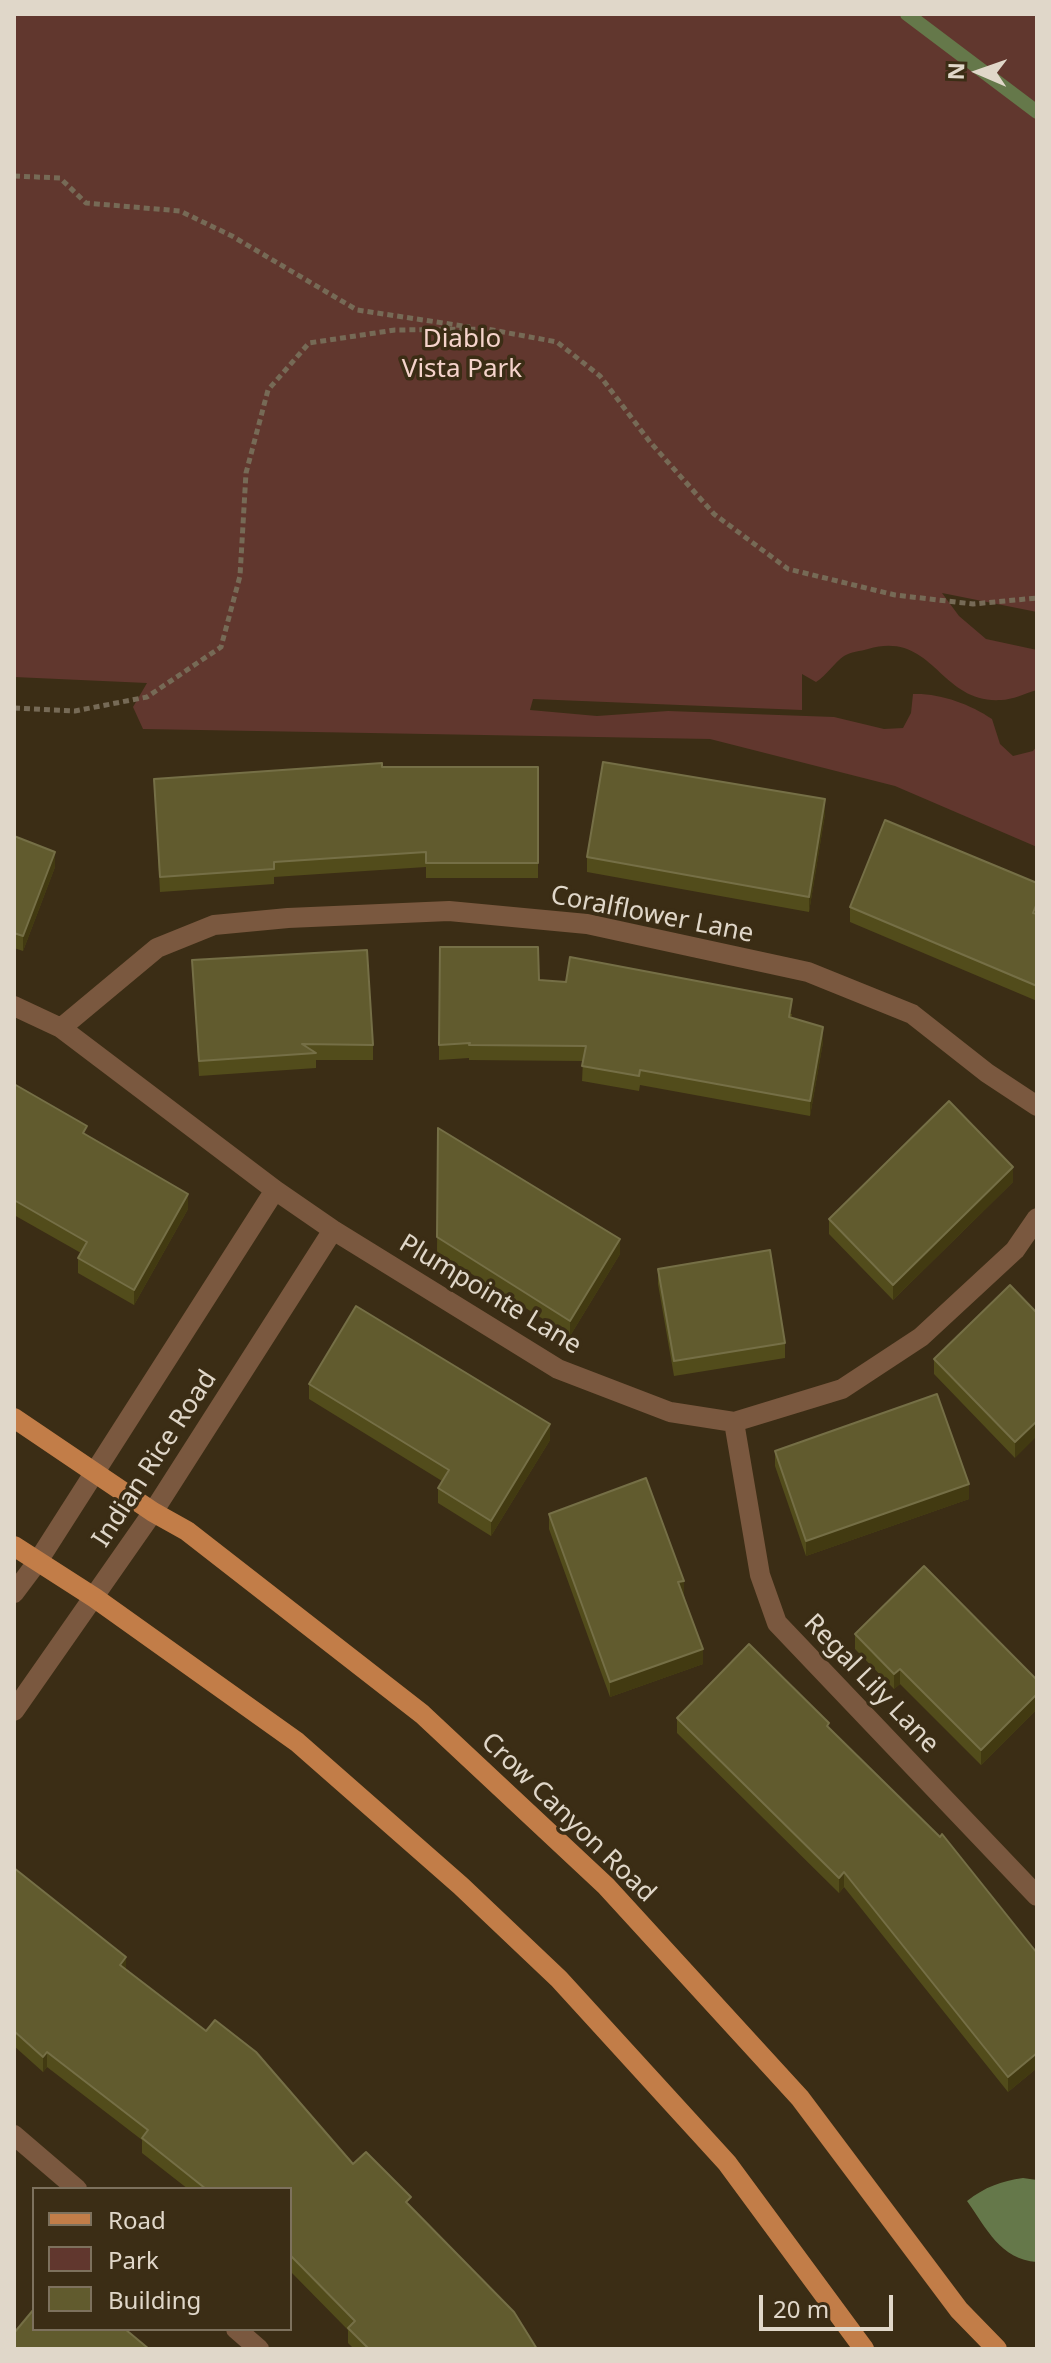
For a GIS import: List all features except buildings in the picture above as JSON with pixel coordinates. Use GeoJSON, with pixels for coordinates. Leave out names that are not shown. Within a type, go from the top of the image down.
{"type":"FeatureCollection","features":[{"type":"Feature","properties":{"kind":"main road","name":"Crow Canyon Road"},"geometry":{"type":"LineString","coordinates":[[14,1418],[153,1512],[187,1531],[422,1714],[606,1886],[800,2098],[959,2310],[997,2349]]}},
{"type":"Feature","properties":{"kind":"main road"},"geometry":{"type":"LineString","coordinates":[[14,1546],[95,1598],[297,1742],[461,1886],[559,1979],[727,2163],[864,2349]]}},
{"type":"Feature","properties":{"kind":"street","name":"Coralflower Lane"},"geometry":{"type":"LineString","coordinates":[[61,1028],[157,948],[214,925],[288,918],[449,911],[587,924],[808,972],[912,1014],[987,1073],[1037,1106]]}},
{"type":"Feature","properties":{"kind":"street","name":"Plumpointe Lane"},"geometry":{"type":"LineString","coordinates":[[14,1006],[61,1028],[275,1190],[333,1230],[558,1369],[670,1412],[734,1422],[842,1389],[921,1337],[1015,1250],[1037,1218]]}},
{"type":"Feature","properties":{"kind":"street","name":"Indian Rice Road"},"geometry":{"type":"LineString","coordinates":[[14,1593],[38,1561],[275,1190]]}},
{"type":"Feature","properties":{"kind":"street","name":"Indian Rice Road"},"geometry":{"type":"LineString","coordinates":[[14,1711],[153,1512],[333,1230]]}},
{"type":"Feature","properties":{"kind":"street","name":"Regal Lily Lane"},"geometry":{"type":"LineString","coordinates":[[734,1422],[760,1575],[777,1623],[1037,1896]]}},
{"type":"Feature","properties":{"kind":"street"},"geometry":{"type":"LineString","coordinates":[[14,2135],[75,2187]]}},
{"type":"Feature","properties":{"kind":"street"},"geometry":{"type":"LineString","coordinates":[[238,2331],[259,2349]]}},
{"type":"Feature","properties":{"kind":"path"},"geometry":{"type":"LineString","coordinates":[[14,176],[60,178],[86,203],[180,211],[232,236],[357,310],[557,342],[600,376],[650,442],[714,514],[788,569],[895,595],[973,604],[1037,598]]}},
{"type":"Feature","properties":{"kind":"path"},"geometry":{"type":"LineString","coordinates":[[14,708],[75,711],[147,697],[221,647],[240,576],[246,473],[268,390],[309,343],[395,330],[487,329]]}},
{"type":"Feature","properties":{"kind":"green space","name":"Diablo Vista Park"},"geometry":{"type":"Polygon","coordinates":[[[14,14],[1037,14],[1037,612],[942,593],[959,616],[986,639],[1037,650],[1037,690],[1005,700],[980,698],[963,691],[923,658],[890,646],[846,655],[816,682],[802,674],[802,710],[533,699],[530,710],[597,716],[668,711],[834,717],[884,729],[903,728],[911,713],[913,694],[944,698],[964,704],[992,719],[1000,744],[1013,756],[1033,751],[1037,746],[1037,847],[895,786],[710,739],[143,729],[133,707],[147,683],[14,677],[14,14]]]}},
{"type":"Feature","properties":{"kind":"shaded area"},"geometry":{"type":"Polygon","coordinates":[[[1023,2178],[1037,2180],[1037,2262],[1024,2260],[1004,2249],[967,2201],[994,2185],[1023,2178]]]}},
{"type":"Feature","properties":{"kind":"waterway"},"geometry":{"type":"LineString","coordinates":[[907,14],[1037,112]]}}]}
